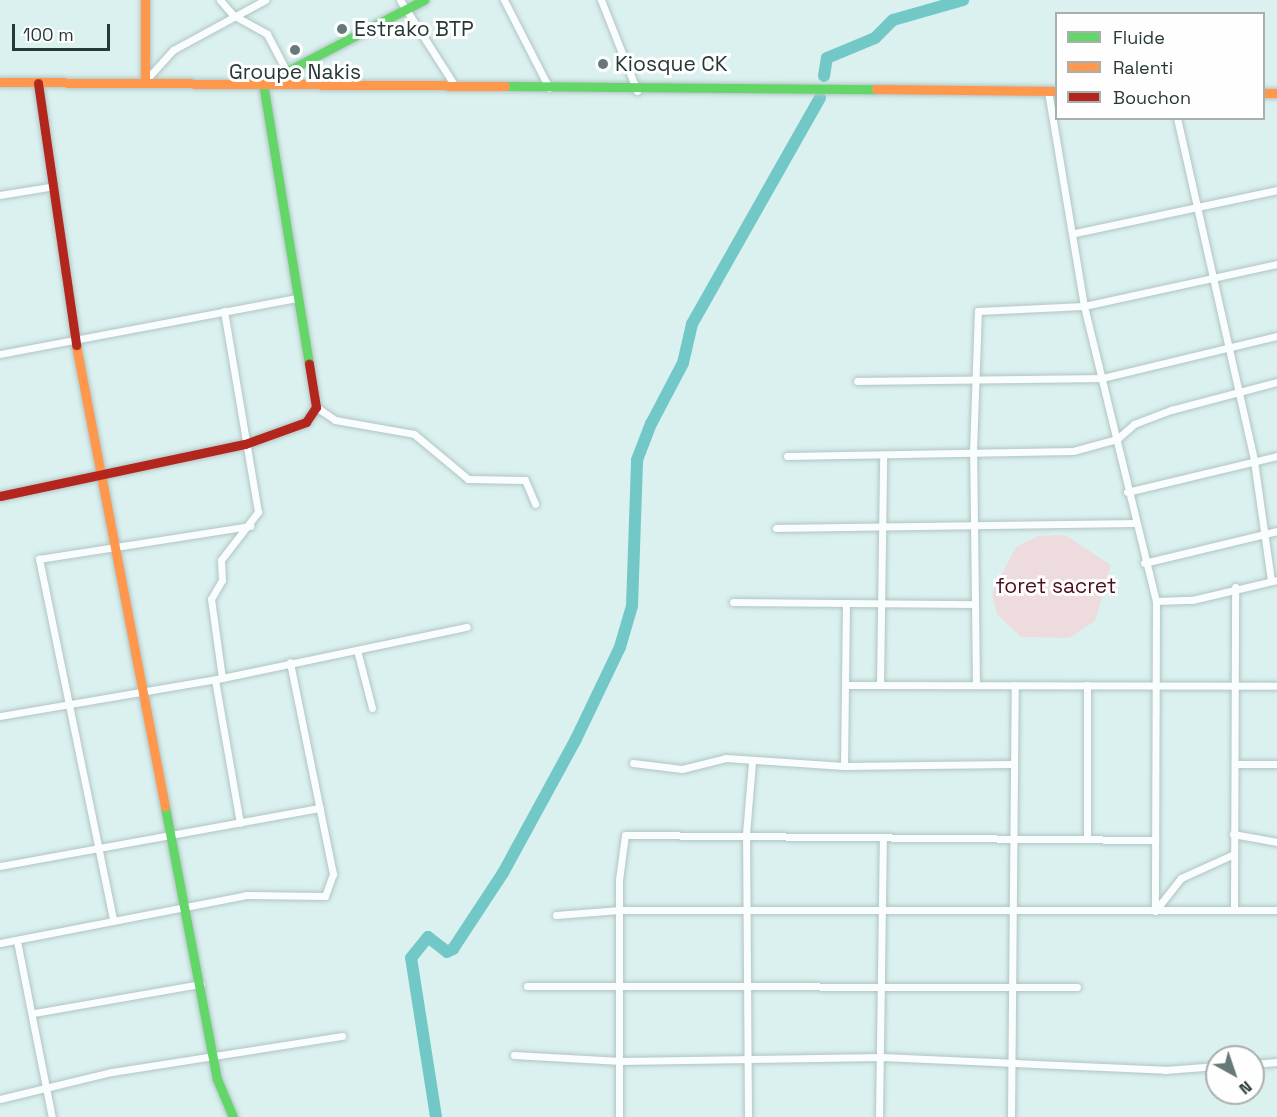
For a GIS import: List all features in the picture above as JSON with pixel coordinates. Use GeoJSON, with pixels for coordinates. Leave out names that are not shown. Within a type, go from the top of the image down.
{"type":"FeatureCollection","features":[{"type":"Feature","properties":{"kind":"street"},"geometry":{"type":"LineString","coordinates":[[145,0],[145,81]]}},
{"type":"Feature","properties":{"kind":"street"},"geometry":{"type":"LineString","coordinates":[[220,0],[233,15],[267,34],[286,70]]}},
{"type":"Feature","properties":{"kind":"street"},"geometry":{"type":"LineString","coordinates":[[145,81],[173,50],[233,15],[265,0]]}},
{"type":"Feature","properties":{"kind":"street"},"geometry":{"type":"LineString","coordinates":[[263,84],[403,4],[424,0]]}},
{"type":"Feature","properties":{"kind":"street"},"geometry":{"type":"LineString","coordinates":[[504,0],[549,87]]}},
{"type":"Feature","properties":{"kind":"street"},"geometry":{"type":"LineString","coordinates":[[601,0],[637,91]]}},
{"type":"Feature","properties":{"kind":"street"},"geometry":{"type":"LineString","coordinates":[[403,4],[455,86]]}},
{"type":"Feature","properties":{"kind":"street"},"geometry":{"type":"LineString","coordinates":[[0,82],[145,81],[549,87],[637,91],[1052,91],[1055,109]]}},
{"type":"Feature","properties":{"kind":"street"},"geometry":{"type":"LineString","coordinates":[[38,83],[49,187],[75,338],[145,691],[213,1057],[232,1117]]}},
{"type":"Feature","properties":{"kind":"street"},"geometry":{"type":"LineString","coordinates":[[263,84],[296,298],[316,407],[334,420],[414,434],[468,479],[525,480],[535,504]]}},
{"type":"Feature","properties":{"kind":"street"},"geometry":{"type":"LineString","coordinates":[[1057,120],[1075,232],[1084,306],[1117,440],[1133,523],[1156,601],[1158,686],[1155,911]]}},
{"type":"Feature","properties":{"kind":"street"},"geometry":{"type":"LineString","coordinates":[[1156,601],[1192,600],[1235,587],[1274,580],[1262,535],[1254,461],[1225,349],[1198,207],[1177,120]]}},
{"type":"Feature","properties":{"kind":"street"},"geometry":{"type":"LineString","coordinates":[[0,195],[49,187]]}},
{"type":"Feature","properties":{"kind":"street"},"geometry":{"type":"LineString","coordinates":[[1075,232],[1277,190]]}},
{"type":"Feature","properties":{"kind":"street"},"geometry":{"type":"LineString","coordinates":[[976,685],[973,604],[973,452],[978,379],[978,311],[1084,306],[1277,264]]}},
{"type":"Feature","properties":{"kind":"street"},"geometry":{"type":"LineString","coordinates":[[0,354],[296,298]]}},
{"type":"Feature","properties":{"kind":"street"},"geometry":{"type":"LineString","coordinates":[[224,311],[258,512],[250,526],[221,560],[222,580],[211,599],[218,679],[240,823]]}},
{"type":"Feature","properties":{"kind":"street"},"geometry":{"type":"LineString","coordinates":[[857,381],[1102,378],[1277,336]]}},
{"type":"Feature","properties":{"kind":"street"},"geometry":{"type":"LineString","coordinates":[[787,456],[883,458],[973,452],[1074,451],[1117,440],[1134,424],[1171,410],[1237,397],[1277,382]]}},
{"type":"Feature","properties":{"kind":"street"},"geometry":{"type":"LineString","coordinates":[[0,496],[102,478],[245,444],[306,422],[316,407]]}},
{"type":"Feature","properties":{"kind":"street"},"geometry":{"type":"LineString","coordinates":[[1127,492],[1277,456]]}},
{"type":"Feature","properties":{"kind":"street"},"geometry":{"type":"LineString","coordinates":[[880,685],[879,526],[883,458]]}},
{"type":"Feature","properties":{"kind":"street"},"geometry":{"type":"LineString","coordinates":[[776,528],[1133,523]]}},
{"type":"Feature","properties":{"kind":"street"},"geometry":{"type":"LineString","coordinates":[[113,919],[72,701],[39,559],[250,526]]}},
{"type":"Feature","properties":{"kind":"street"},"geometry":{"type":"LineString","coordinates":[[1144,563],[1277,531]]}},
{"type":"Feature","properties":{"kind":"street"},"geometry":{"type":"LineString","coordinates":[[1234,910],[1233,834],[1237,686],[1235,587]]}},
{"type":"Feature","properties":{"kind":"street"},"geometry":{"type":"LineString","coordinates":[[733,602],[973,604]]}},
{"type":"Feature","properties":{"kind":"street"},"geometry":{"type":"LineString","coordinates":[[844,766],[846,603]]}},
{"type":"Feature","properties":{"kind":"street"},"geometry":{"type":"LineString","coordinates":[[0,716],[72,701],[218,679],[290,662],[467,627]]}},
{"type":"Feature","properties":{"kind":"street"},"geometry":{"type":"LineString","coordinates":[[357,650],[372,708]]}},
{"type":"Feature","properties":{"kind":"street"},"geometry":{"type":"LineString","coordinates":[[0,944],[113,919],[246,895],[325,896],[333,874],[290,662]]}},
{"type":"Feature","properties":{"kind":"street"},"geometry":{"type":"LineString","coordinates":[[845,685],[1277,686]]}},
{"type":"Feature","properties":{"kind":"street"},"geometry":{"type":"LineString","coordinates":[[1011,1117],[1011,764],[1015,685]]}},
{"type":"Feature","properties":{"kind":"street"},"geometry":{"type":"LineString","coordinates":[[1087,685],[1087,838]]}},
{"type":"Feature","properties":{"kind":"street"},"geometry":{"type":"LineString","coordinates":[[633,763],[682,769],[726,758],[752,762],[844,766],[1011,764]]}},
{"type":"Feature","properties":{"kind":"street"},"geometry":{"type":"LineString","coordinates":[[748,1117],[750,987],[745,909],[746,834],[752,762]]}},
{"type":"Feature","properties":{"kind":"street"},"geometry":{"type":"LineString","coordinates":[[1236,764],[1277,764]]}},
{"type":"Feature","properties":{"kind":"street"},"geometry":{"type":"LineString","coordinates":[[0,866],[171,837],[320,808]]}},
{"type":"Feature","properties":{"kind":"street"},"geometry":{"type":"LineString","coordinates":[[619,1117],[620,909],[626,835],[746,834],[1155,840]]}},
{"type":"Feature","properties":{"kind":"street"},"geometry":{"type":"LineString","coordinates":[[1233,834],[1277,842]]}},
{"type":"Feature","properties":{"kind":"street"},"geometry":{"type":"LineString","coordinates":[[879,1117],[882,1057],[879,986],[883,837]]}},
{"type":"Feature","properties":{"kind":"street"},"geometry":{"type":"LineString","coordinates":[[1155,911],[1181,878],[1234,854]]}},
{"type":"Feature","properties":{"kind":"street"},"geometry":{"type":"LineString","coordinates":[[556,915],[620,909],[882,908],[1012,912],[1277,910]]}},
{"type":"Feature","properties":{"kind":"street"},"geometry":{"type":"LineString","coordinates":[[17,941],[34,1013],[52,1117]]}},
{"type":"Feature","properties":{"kind":"street"},"geometry":{"type":"LineString","coordinates":[[34,1013],[200,984]]}},
{"type":"Feature","properties":{"kind":"street"},"geometry":{"type":"LineString","coordinates":[[527,986],[620,984],[750,987],[879,986],[1011,990],[1077,987]]}},
{"type":"Feature","properties":{"kind":"street"},"geometry":{"type":"LineString","coordinates":[[0,1099],[213,1057],[342,1036]]}},
{"type":"Feature","properties":{"kind":"street"},"geometry":{"type":"LineString","coordinates":[[514,1055],[621,1061],[882,1057],[1010,1061],[1165,1070],[1205,1067]]}},
{"type":"Feature","properties":{"kind":"green space","name":"foret sacret"},"geometry":{"type":"Polygon","coordinates":[[[1065,535],[1111,565],[1095,621],[1069,638],[1021,637],[997,614],[992,593],[1016,547],[1038,536],[1065,535]]]}},
{"type":"Feature","properties":{"kind":"waterway"},"geometry":{"type":"LineString","coordinates":[[824,76],[827,58],[875,38],[893,20],[963,0]]}},
{"type":"Feature","properties":{"kind":"waterway"},"geometry":{"type":"LineString","coordinates":[[436,1117],[411,958],[428,937],[447,952],[453,949],[503,873],[576,739],[620,647],[632,606],[637,460],[651,424],[683,363],[692,324],[820,98]]}},
{"type":"Feature","properties":{"kind":"traffic: fast"},"geometry":{"type":"LineString","coordinates":[[309,364],[263,84],[424,0]]}},
{"type":"Feature","properties":{"kind":"traffic: fast"},"geometry":{"type":"LineString","coordinates":[[505,86],[876,89]]}},
{"type":"Feature","properties":{"kind":"traffic: fast"},"geometry":{"type":"LineString","coordinates":[[165,807],[217,1079],[233,1117]]}},
{"type":"Feature","properties":{"kind":"traffic: slow"},"geometry":{"type":"LineString","coordinates":[[145,0],[145,81]]}},
{"type":"Feature","properties":{"kind":"traffic: slow"},"geometry":{"type":"LineString","coordinates":[[0,82],[505,86]]}},
{"type":"Feature","properties":{"kind":"traffic: slow"},"geometry":{"type":"LineString","coordinates":[[876,89],[1055,91]]}},
{"type":"Feature","properties":{"kind":"traffic: slow"},"geometry":{"type":"LineString","coordinates":[[1265,93],[1277,93]]}},
{"type":"Feature","properties":{"kind":"traffic: slow"},"geometry":{"type":"LineString","coordinates":[[76,345],[165,807]]}},
{"type":"Feature","properties":{"kind":"traffic: jam"},"geometry":{"type":"LineString","coordinates":[[38,83],[76,345]]}},
{"type":"Feature","properties":{"kind":"traffic: jam"},"geometry":{"type":"LineString","coordinates":[[0,496],[245,444],[306,422],[316,407],[309,364]]}},
{"type":"Feature","properties":{"kind":"place","name":"Estrako BTP"},"geometry":{"type":"Point","coordinates":[342,29]}},
{"type":"Feature","properties":{"kind":"place","name":"Groupe Nakis"},"geometry":{"type":"Point","coordinates":[295,50]}},
{"type":"Feature","properties":{"kind":"place","name":"Kiosque CK"},"geometry":{"type":"Point","coordinates":[603,64]}}]}
